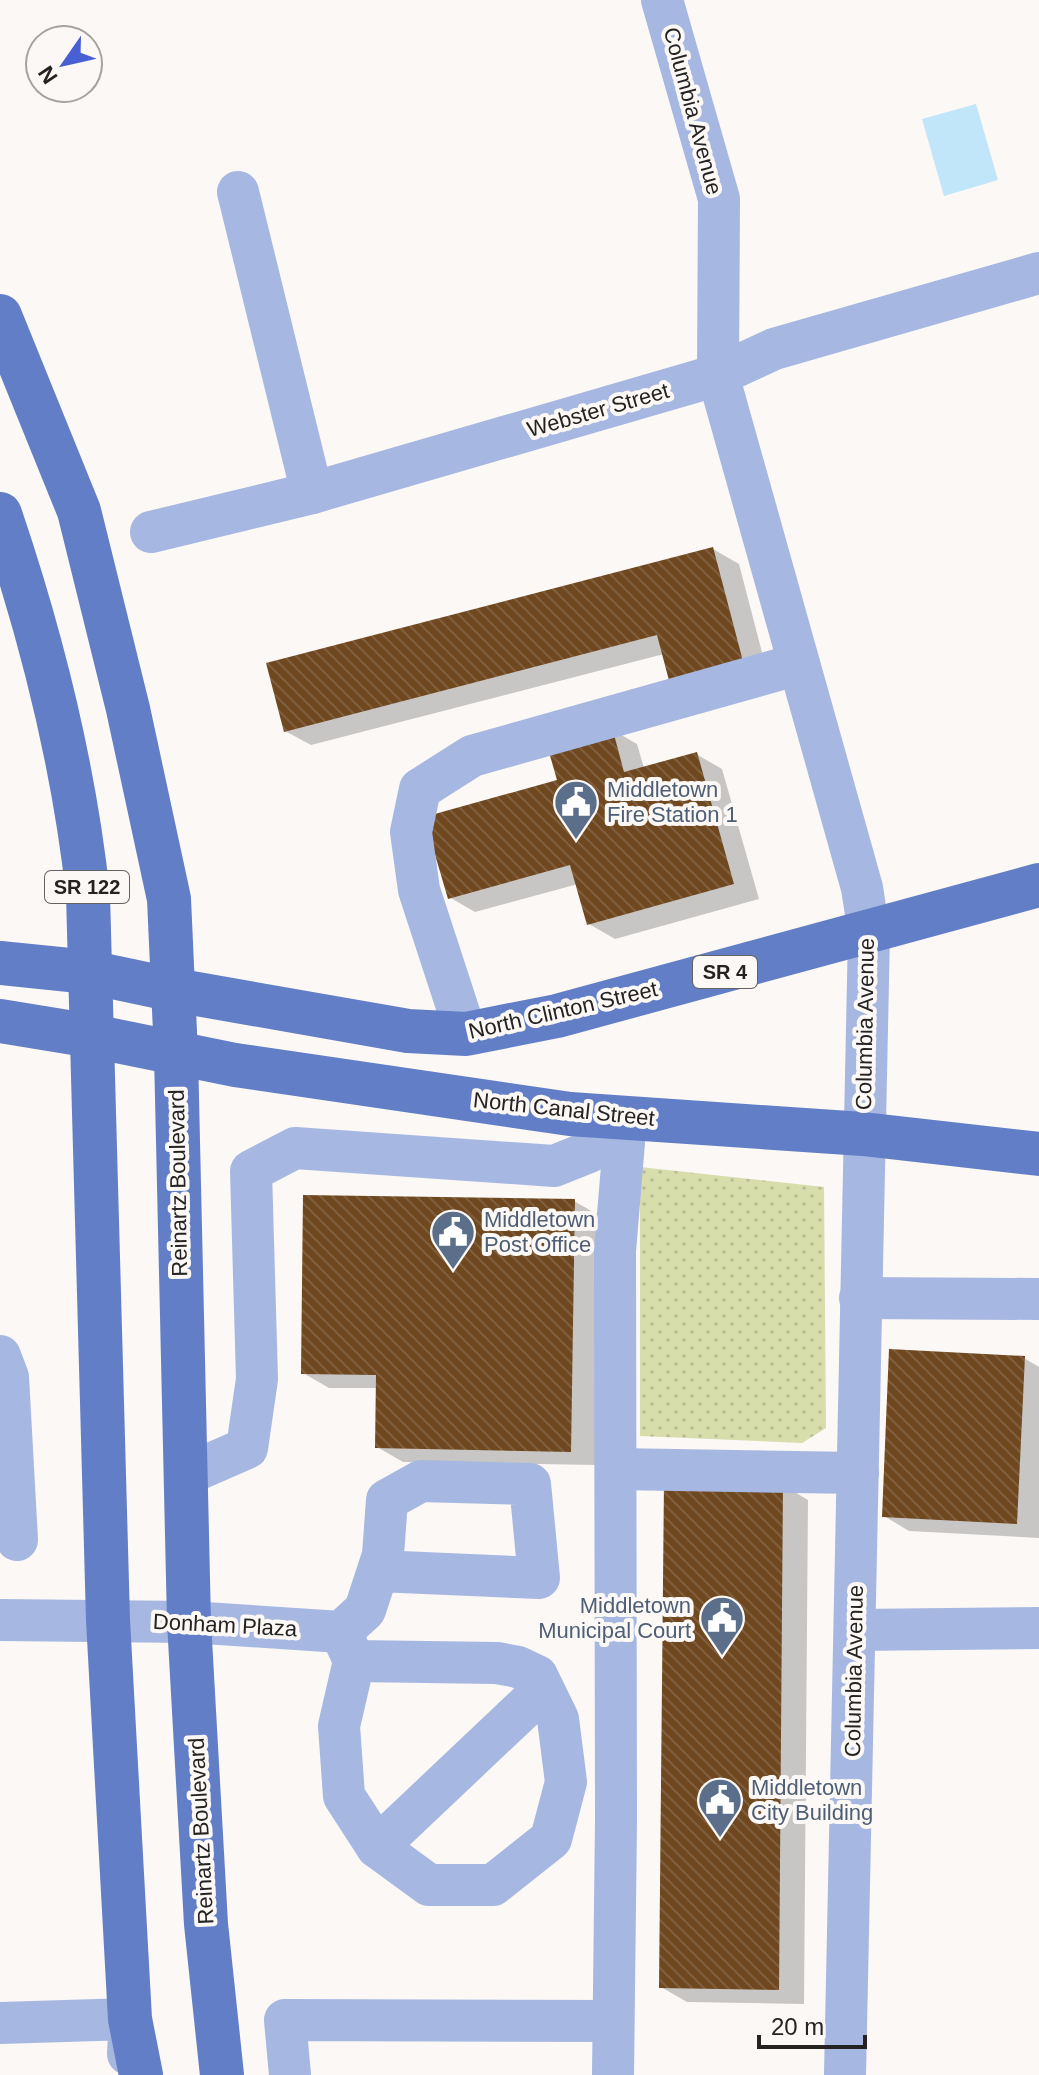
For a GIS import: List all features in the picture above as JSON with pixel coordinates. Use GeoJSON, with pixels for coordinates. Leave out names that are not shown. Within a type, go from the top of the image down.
{"type":"FeatureCollection","features":[{"type":"Feature","properties":{"kind":"main road","name":"Reinartz Boulevard"},"geometry":{"type":"LineString","coordinates":[[0,316],[79,511],[128,709],[169,899],[176,1054],[189,1622],[206,1924],[222,2075]]}},
{"type":"Feature","properties":{"kind":"main road","name":"SR 122"},"geometry":{"type":"LineString","coordinates":[[0,514],[10,574],[56,706],[80,824],[88,895],[108,1620],[130,2019],[141,2075]]}},
{"type":"Feature","properties":{"kind":"main road","name":"North Clinton Street"},"geometry":{"type":"LineString","coordinates":[[174,990],[408,1031],[466,1034],[557,1016],[1039,885]]}},
{"type":"Feature","properties":{"kind":"main road","name":"SR 4"},"geometry":{"type":"LineString","coordinates":[[0,963],[89,972],[174,990]]}},
{"type":"Feature","properties":{"kind":"main road","name":"North Canal Street"},"geometry":{"type":"LineString","coordinates":[[0,1021],[176,1054],[570,1114],[863,1134],[1039,1154]]}},
{"type":"Feature","properties":{"kind":"street","name":"Columbia Avenue"},"geometry":{"type":"LineString","coordinates":[[662,0],[719,199],[718,375],[862,888],[869,933],[845,2075]]}},
{"type":"Feature","properties":{"kind":"street"},"geometry":{"type":"LineString","coordinates":[[238,192],[312,493]]}},
{"type":"Feature","properties":{"kind":"street","name":"Webster Street"},"geometry":{"type":"LineString","coordinates":[[151,532],[312,493],[718,375],[774,349],[1039,273]]}},
{"type":"Feature","properties":{"kind":"street"},"geometry":{"type":"LineString","coordinates":[[466,1034],[419,890],[411,832],[420,789],[472,756],[799,664]]}},
{"type":"Feature","properties":{"kind":"street"},"geometry":{"type":"LineString","coordinates":[[613,2075],[615,1251],[626,1118]]}},
{"type":"Feature","properties":{"kind":"street"},"geometry":{"type":"LineString","coordinates":[[185,1475],[247,1448],[257,1379],[251,1171],[295,1148],[554,1166],[589,1152],[626,1118]]}},
{"type":"Feature","properties":{"kind":"street"},"geometry":{"type":"LineString","coordinates":[[860,1298],[1039,1299]]}},
{"type":"Feature","properties":{"kind":"street"},"geometry":{"type":"LineString","coordinates":[[0,1356],[8,1377],[17,1540]]}},
{"type":"Feature","properties":{"kind":"street"},"geometry":{"type":"LineString","coordinates":[[616,1469],[858,1473]]}},
{"type":"Feature","properties":{"kind":"street"},"geometry":{"type":"LineString","coordinates":[[377,1847],[543,1690],[558,1719],[566,1782],[551,1839],[493,1885],[429,1885],[377,1847],[344,1796],[339,1726],[348,1647],[378,1571]]}},
{"type":"Feature","properties":{"kind":"street","name":"Donham Plaza"},"geometry":{"type":"LineString","coordinates":[[0,1620],[189,1622],[348,1647],[518,1667],[537,1676],[543,1690]]}},
{"type":"Feature","properties":{"kind":"street"},"geometry":{"type":"LineString","coordinates":[[855,1630],[1039,1628]]}},
{"type":"Feature","properties":{"kind":"street"},"geometry":{"type":"LineString","coordinates":[[0,2023],[130,2019],[127,2075]]}},
{"type":"Feature","properties":{"kind":"street"},"geometry":{"type":"LineString","coordinates":[[290,2075],[285,2020],[613,2021]]}},
{"type":"Feature","properties":{"kind":"green space"},"geometry":{"type":"Polygon","coordinates":[[[640,1167],[824,1187],[826,1428],[802,1443],[640,1436],[640,1167]]]}},
{"type":"Feature","properties":{"kind":"water"},"geometry":{"type":"Polygon","coordinates":[[[976,104],[998,180],[944,196],[922,119],[976,104]]]}},
{"type":"Feature","properties":{"kind":"building"},"geometry":{"type":"Polygon","coordinates":[[[713,547],[745,669],[671,688],[657,635],[284,732],[266,663],[713,547]]]}},
{"type":"Feature","properties":{"kind":"building","name":"Middletown Fire Station 1"},"geometry":{"type":"Polygon","coordinates":[[[612,727],[624,772],[697,752],[734,884],[587,925],[570,865],[448,899],[424,817],[557,780],[547,745],[612,727]]]}},
{"type":"Feature","properties":{"kind":"building"},"geometry":{"type":"Polygon","coordinates":[[[303,1195],[575,1199],[571,1452],[375,1448],[376,1375],[301,1374],[303,1195]]]}},
{"type":"Feature","properties":{"kind":"building"},"geometry":{"type":"Polygon","coordinates":[[[889,1349],[1025,1356],[1017,1524],[882,1517],[889,1349]]]}},
{"type":"Feature","properties":{"kind":"building","name":"Middletown City Building"},"geometry":{"type":"Polygon","coordinates":[[[664,1481],[783,1483],[779,1990],[659,1988],[664,1481]]]}},
{"type":"Feature","properties":{"kind":"place","name":"Middletown Fire Station 1"},"geometry":{"type":"Point","coordinates":[576,841]}},
{"type":"Feature","properties":{"kind":"place","name":"Middletown Post Office"},"geometry":{"type":"Point","coordinates":[453,1271]}},
{"type":"Feature","properties":{"kind":"place","name":"Middletown Municipal Court"},"geometry":{"type":"Point","coordinates":[722,1657]}},
{"type":"Feature","properties":{"kind":"place","name":"Middletown City Building"},"geometry":{"type":"Point","coordinates":[720,1839]}}]}
